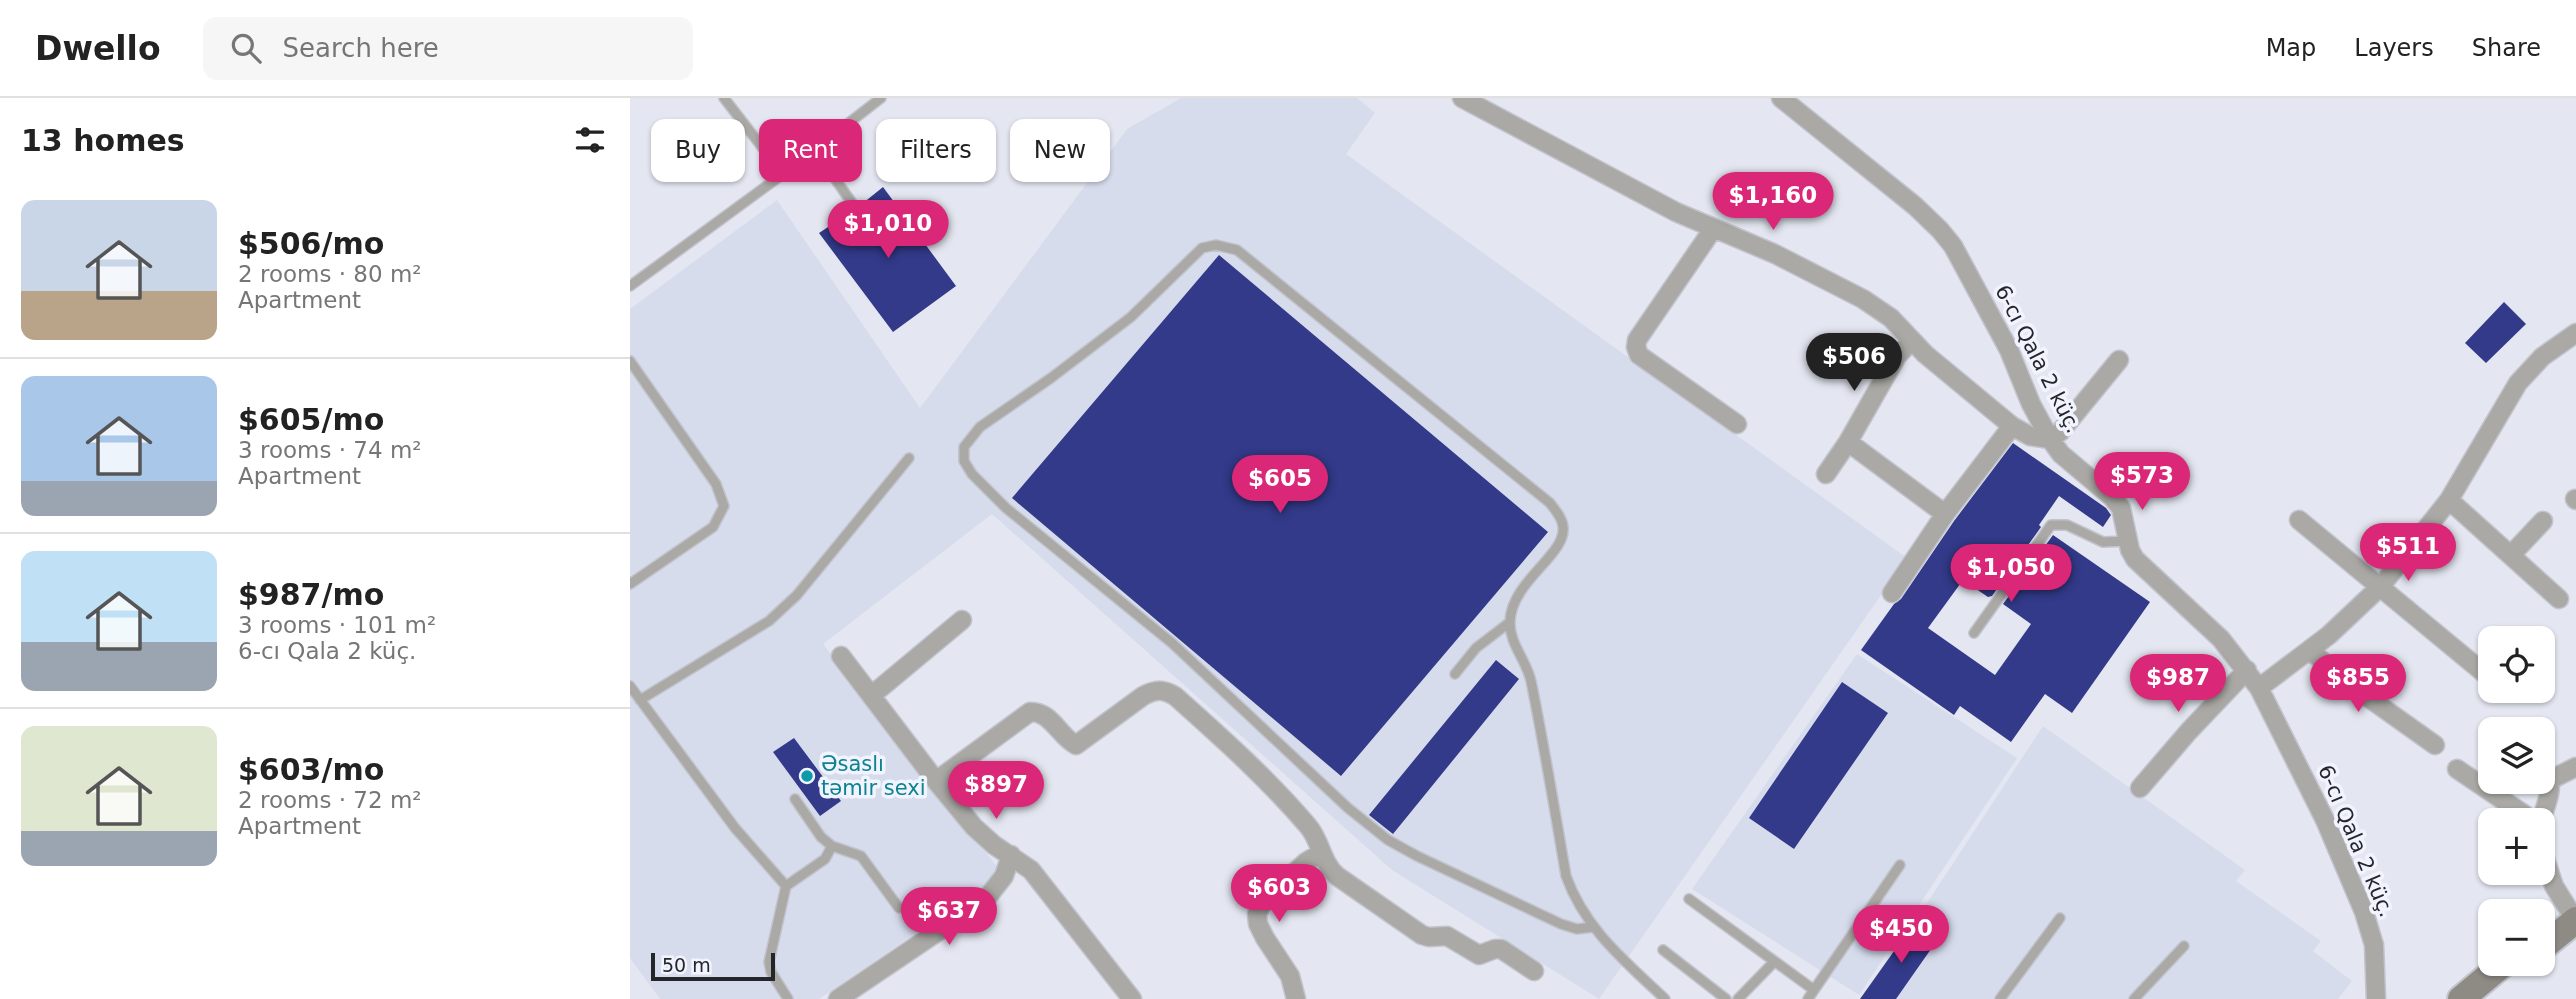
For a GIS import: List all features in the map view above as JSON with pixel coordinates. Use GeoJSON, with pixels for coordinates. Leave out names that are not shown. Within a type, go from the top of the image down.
{"type":"FeatureCollection","features":[{"type":"Feature","properties":{"kind":"main road"},"geometry":{"type":"LineString","coordinates":[[2555,924],[2574,911]]}},
{"type":"Feature","properties":{"kind":"main road"},"geometry":{"type":"LineString","coordinates":[[2555,933],[2574,911]]}},
{"type":"Feature","properties":{"kind":"main road"},"geometry":{"type":"LineString","coordinates":[[2461,999],[2489,976]]}},
{"type":"Feature","properties":{"kind":"main road"},"geometry":{"type":"LineString","coordinates":[[2479,999],[2507,976]]}},
{"type":"Feature","properties":{"kind":"street"},"geometry":{"type":"LineString","coordinates":[[1462,98],[1676,212],[1754,244],[1838,284],[1879,309],[1925,354],[2012,426],[2030,436],[2050,439],[2067,425],[2119,360]]}},
{"type":"Feature","properties":{"kind":"street","name":"6-cı Qala 2 küç."},"geometry":{"type":"LineString","coordinates":[[1781,98],[1915,206],[1953,246],[2009,350],[2040,423],[2050,439],[2061,454],[2112,497],[2121,508],[2134,559],[2199,616],[2247,670],[2259,688],[2325,820],[2364,912],[2374,945],[2376,999]]}},
{"type":"Feature","properties":{"kind":"street"},"geometry":{"type":"LineString","coordinates":[[1713,229],[1637,340],[1636,348],[1639,355],[1737,425]]}},
{"type":"Feature","properties":{"kind":"street"},"geometry":{"type":"LineString","coordinates":[[2259,688],[2310,650],[2381,586],[2449,500],[2518,383],[2542,357],[2576,333]]}},
{"type":"Feature","properties":{"kind":"street"},"geometry":{"type":"LineString","coordinates":[[1826,474],[1848,442],[1897,356],[1912,340]]}},
{"type":"Feature","properties":{"kind":"street"},"geometry":{"type":"LineString","coordinates":[[1892,593],[1945,514],[2012,426]]}},
{"type":"Feature","properties":{"kind":"street"},"geometry":{"type":"LineString","coordinates":[[1848,442],[1945,514]]}},
{"type":"Feature","properties":{"kind":"street"},"geometry":{"type":"LineString","coordinates":[[2449,500],[2559,599]]}},
{"type":"Feature","properties":{"kind":"street"},"geometry":{"type":"LineString","coordinates":[[2299,520],[2478,668]]}},
{"type":"Feature","properties":{"kind":"street"},"geometry":{"type":"LineString","coordinates":[[2511,555],[2543,521]]}},
{"type":"Feature","properties":{"kind":"street"},"geometry":{"type":"LineString","coordinates":[[872,695],[962,620]]}},
{"type":"Feature","properties":{"kind":"street"},"geometry":{"type":"LineString","coordinates":[[2310,650],[2345,681],[2435,745]]}},
{"type":"Feature","properties":{"kind":"street"},"geometry":{"type":"LineString","coordinates":[[841,656],[974,827],[994,845],[1031,870],[1132,999]]}},
{"type":"Feature","properties":{"kind":"street"},"geometry":{"type":"LineString","coordinates":[[2140,788],[2247,670]]}},
{"type":"Feature","properties":{"kind":"street"},"geometry":{"type":"LineString","coordinates":[[936,781],[1030,712],[1045,715],[1076,745],[1143,696],[1153,691],[1165,690],[1261,773],[1310,829],[1326,865],[1337,876],[1422,935],[1447,936],[1479,956],[1495,948],[1500,949],[1534,971]]}},
{"type":"Feature","properties":{"kind":"street"},"geometry":{"type":"LineString","coordinates":[[2555,773],[2576,767]]}},
{"type":"Feature","properties":{"kind":"street"},"geometry":{"type":"LineString","coordinates":[[2457,769],[2512,808]]}},
{"type":"Feature","properties":{"kind":"street"},"geometry":{"type":"LineString","coordinates":[[1296,999],[1290,976],[1258,924],[1258,914],[1262,903],[1306,862],[1321,853]]}},
{"type":"Feature","properties":{"kind":"street"},"geometry":{"type":"LineString","coordinates":[[838,999],[986,899],[1003,876],[1011,855]]}},
{"type":"Feature","properties":{"kind":"street"},"geometry":{"type":"LineString","coordinates":[[2554,885],[2574,911]]}},
{"type":"Feature","properties":{"kind":"lane"},"geometry":{"type":"LineString","coordinates":[[724,98],[759,143]]}},
{"type":"Feature","properties":{"kind":"lane"},"geometry":{"type":"LineString","coordinates":[[854,119],[881,98]]}},
{"type":"Feature","properties":{"kind":"lane"},"geometry":{"type":"LineString","coordinates":[[630,286],[772,182]]}},
{"type":"Feature","properties":{"kind":"lane"},"geometry":{"type":"LineString","coordinates":[[837,182],[852,203]]}},
{"type":"Feature","properties":{"kind":"lane"},"geometry":{"type":"LineString","coordinates":[[1593,927],[1577,929],[1561,924],[1417,856],[1378,832],[1348,808],[1172,643],[1006,508],[968,467],[964,461],[964,447],[980,427],[1051,378],[1131,317],[1202,248],[1216,245],[1237,250],[1550,503],[1559,515],[1563,527],[1562,538],[1517,594],[1510,622],[1511,636],[1530,677],[1566,876],[1574,898],[1593,927],[1665,999]]}},
{"type":"Feature","properties":{"kind":"lane"},"geometry":{"type":"LineString","coordinates":[[630,361],[716,484],[724,506],[713,527],[630,584]]}},
{"type":"Feature","properties":{"kind":"lane"},"geometry":{"type":"LineString","coordinates":[[640,700],[769,621],[797,595],[909,458]]}},
{"type":"Feature","properties":{"kind":"lane"},"geometry":{"type":"LineString","coordinates":[[1974,633],[2051,526],[2067,525],[2103,542],[2128,541]]}},
{"type":"Feature","properties":{"kind":"lane"},"geometry":{"type":"LineString","coordinates":[[1455,674],[1476,648],[1510,622]]}},
{"type":"Feature","properties":{"kind":"lane"},"geometry":{"type":"LineString","coordinates":[[630,686],[735,828],[786,886]]}},
{"type":"Feature","properties":{"kind":"lane"},"geometry":{"type":"LineString","coordinates":[[796,799],[821,837],[832,846],[861,856],[899,908]]}},
{"type":"Feature","properties":{"kind":"lane"},"geometry":{"type":"LineString","coordinates":[[788,999],[771,972],[769,962],[786,886],[825,859],[832,846]]}},
{"type":"Feature","properties":{"kind":"lane"},"geometry":{"type":"LineString","coordinates":[[1808,999],[1899,865]]}},
{"type":"Feature","properties":{"kind":"lane"},"geometry":{"type":"LineString","coordinates":[[1689,899],[1814,990]]}},
{"type":"Feature","properties":{"kind":"lane"},"geometry":{"type":"LineString","coordinates":[[2000,999],[2060,918]]}},
{"type":"Feature","properties":{"kind":"lane"},"geometry":{"type":"LineString","coordinates":[[2134,999],[2184,946]]}},
{"type":"Feature","properties":{"kind":"lane"},"geometry":{"type":"LineString","coordinates":[[1663,950],[1726,999]]}},
{"type":"Feature","properties":{"kind":"lane"},"geometry":{"type":"LineString","coordinates":[[1738,999],[1774,962]]}},
{"type":"Feature","properties":{"kind":"shaded area"},"geometry":{"type":"Polygon","coordinates":[[[1181,98],[1357,98],[1375,113],[1346,154],[1907,558],[1599,999],[1392,870],[992,514],[823,644],[998,868],[989,883],[819,999],[660,999],[630,958],[630,309],[777,200],[920,408],[1088,182],[1110,182],[1110,152],[1127,129],[1181,98]]]}},
{"type":"Feature","properties":{"kind":"shaded area"},"geometry":{"type":"Polygon","coordinates":[[[1857,654],[2017,758],[1859,995],[1692,889],[1857,654]]]}},
{"type":"Feature","properties":{"kind":"shaded area"},"geometry":{"type":"Polygon","coordinates":[[[2043,726],[2245,870],[2236,881],[2321,941],[2313,951],[2352,981],[2338,999],[1896,999],[1937,939],[1914,923],[2043,726]]]}},
{"type":"Feature","properties":{"kind":"building"},"geometry":{"type":"Polygon","coordinates":[[[883,187],[956,286],[893,332],[819,233],[883,187]]]}},
{"type":"Feature","properties":{"kind":"building"},"geometry":{"type":"Polygon","coordinates":[[[1219,255],[1548,532],[1341,776],[1012,498],[1219,255]]]}},
{"type":"Feature","properties":{"kind":"building"},"geometry":{"type":"Polygon","coordinates":[[[2504,302],[2526,324],[2486,363],[2465,343],[2504,302]]]}},
{"type":"Feature","properties":{"kind":"building"},"geometry":{"type":"Polygon","coordinates":[[[2013,443],[2106,508],[2111,515],[2103,527],[2059,496],[2039,525],[2041,527],[1992,596],[1988,597],[1963,580],[1928,628],[1995,675],[2031,624],[2003,604],[2053,535],[2150,602],[2072,713],[2045,694],[2011,742],[1960,706],[1954,715],[1861,650],[2013,443]]]}},
{"type":"Feature","properties":{"kind":"building"},"geometry":{"type":"Polygon","coordinates":[[[1496,660],[1519,679],[1393,834],[1369,815],[1496,660]]]}},
{"type":"Feature","properties":{"kind":"building"},"geometry":{"type":"Polygon","coordinates":[[[1842,682],[1888,713],[1794,849],[1749,818],[1842,682]]]}},
{"type":"Feature","properties":{"kind":"building","name":"Əsaslı təmir sexi"},"geometry":{"type":"Polygon","coordinates":[[[794,738],[841,801],[820,816],[773,752],[794,738]]]}},
{"type":"Feature","properties":{"kind":"building"},"geometry":{"type":"Polygon","coordinates":[[[1914,923],[1938,939],[1896,999],[1860,999],[1914,923]]]}},
{"type":"Feature","properties":{"kind":"place","name":"Əsaslı təmir sexi"},"geometry":{"type":"Point","coordinates":[807,776]}}]}
